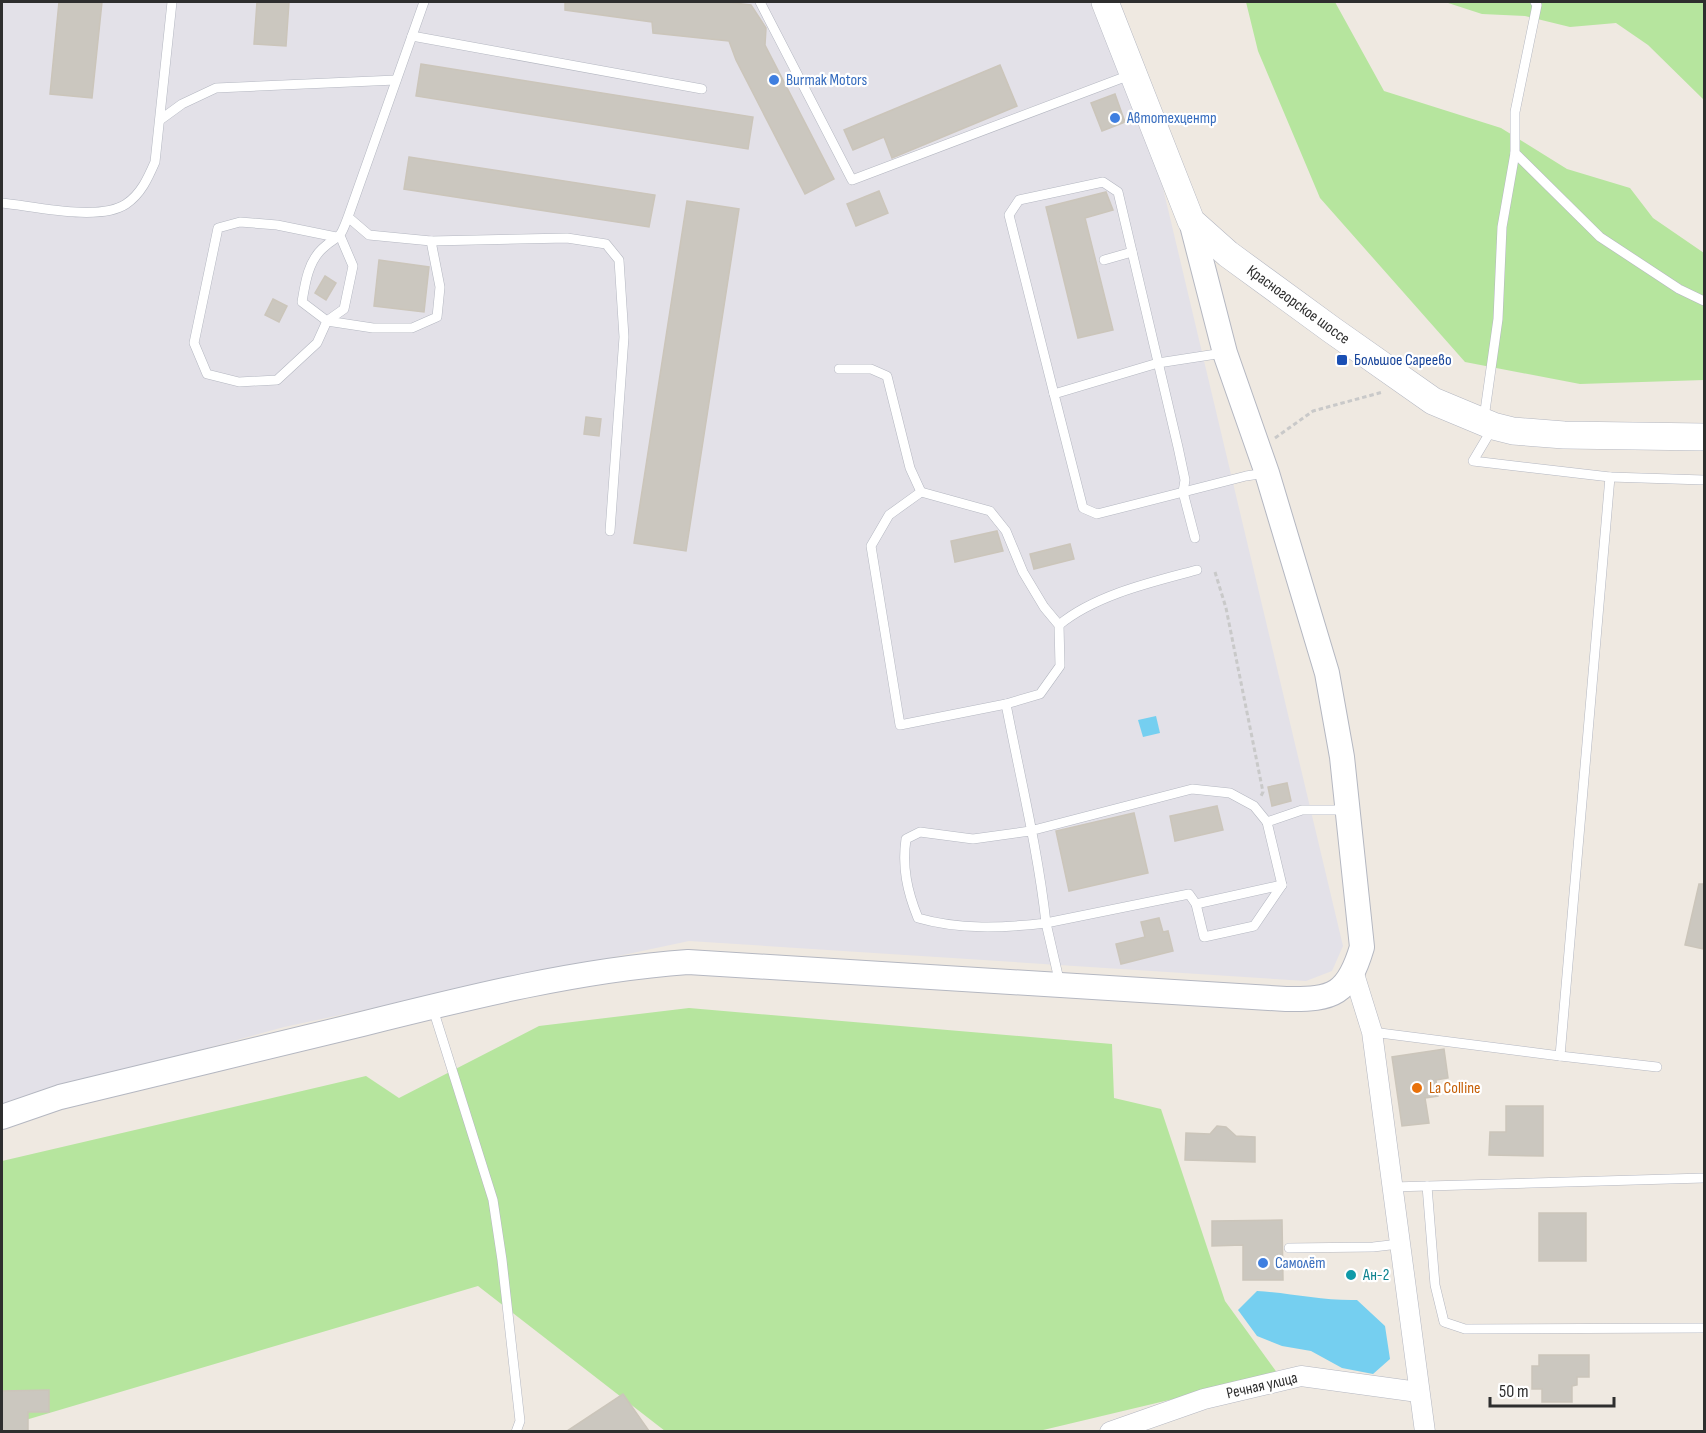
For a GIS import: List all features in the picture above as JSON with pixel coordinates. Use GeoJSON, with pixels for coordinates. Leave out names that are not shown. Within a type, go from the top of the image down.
{"type":"FeatureCollection","features":[{"type":"Feature","properties":{"kind":"main road","name":"Красногорское шоссе"},"geometry":{"type":"LineString","coordinates":[[1106,2],[1191,221],[1228,254],[1433,401],[1488,425],[1513,431],[1564,435],[1704,437]]}},
{"type":"Feature","properties":{"kind":"street"},"geometry":{"type":"LineString","coordinates":[[2,1117],[60,1097],[432,1006],[574,975],[688,962],[1060,987],[1316,1000],[1338,991],[1354,974],[1362,947],[1342,757],[1327,673],[1267,473],[1225,352],[1191,221]]}},
{"type":"Feature","properties":{"kind":"street"},"geometry":{"type":"LineString","coordinates":[[1354,974],[1372,1032],[1418,1392],[1425,1431]]}},
{"type":"Feature","properties":{"kind":"street","name":"Речная улица"},"geometry":{"type":"LineString","coordinates":[[1110,1431],[1204,1399],[1301,1376],[1418,1392]]}},
{"type":"Feature","properties":{"kind":"lane"},"geometry":{"type":"LineString","coordinates":[[2,203],[95,213],[125,205],[144,187],[155,162],[172,2]]}},
{"type":"Feature","properties":{"kind":"lane"},"geometry":{"type":"LineString","coordinates":[[424,2],[341,237],[321,249],[307,274],[302,302],[327,321],[373,328],[412,328],[437,317],[440,287],[430,241]]}},
{"type":"Feature","properties":{"kind":"lane"},"geometry":{"type":"LineString","coordinates":[[760,2],[852,180],[1135,73]]}},
{"type":"Feature","properties":{"kind":"lane"},"geometry":{"type":"LineString","coordinates":[[1535,2],[1537,5],[1515,111],[1515,153],[1502,227],[1498,319],[1488,425],[1473,460],[1610,477],[1704,480]]}},
{"type":"Feature","properties":{"kind":"lane"},"geometry":{"type":"LineString","coordinates":[[412,36],[702,90]]}},
{"type":"Feature","properties":{"kind":"lane"},"geometry":{"type":"LineString","coordinates":[[160,120],[182,104],[216,88],[396,80]]}},
{"type":"Feature","properties":{"kind":"lane"},"geometry":{"type":"LineString","coordinates":[[1515,153],[1600,237],[1679,289],[1704,301]]}},
{"type":"Feature","properties":{"kind":"lane"},"geometry":{"type":"LineString","coordinates":[[1195,538],[1183,492],[1185,480],[1118,192],[1103,182],[1019,200],[1009,215],[1083,508],[1097,514],[1183,492],[1267,473]]}},
{"type":"Feature","properties":{"kind":"lane"},"geometry":{"type":"LineString","coordinates":[[348,217],[369,235],[430,241],[567,238],[606,244],[618,260],[624,337],[610,531]]}},
{"type":"Feature","properties":{"kind":"lane"},"geometry":{"type":"LineString","coordinates":[[240,222],[277,225],[341,237],[353,266],[344,309],[327,321],[317,343],[277,380],[239,382],[207,374],[194,343],[218,228],[240,222]]}},
{"type":"Feature","properties":{"kind":"lane"},"geometry":{"type":"LineString","coordinates":[[1104,260],[1132,252]]}},
{"type":"Feature","properties":{"kind":"lane"},"geometry":{"type":"LineString","coordinates":[[1054,394],[1158,363],[1225,352]]}},
{"type":"Feature","properties":{"kind":"lane"},"geometry":{"type":"LineString","coordinates":[[839,369],[872,369],[887,376],[910,468],[921,492],[990,511],[1006,531],[1023,572],[1044,607],[1059,625],[1060,666],[1040,694],[1006,704],[900,725],[871,546],[890,514],[921,492]]}},
{"type":"Feature","properties":{"kind":"lane"},"geometry":{"type":"LineString","coordinates":[[1560,1056],[1610,477]]}},
{"type":"Feature","properties":{"kind":"lane"},"geometry":{"type":"LineString","coordinates":[[1059,625],[1077,610],[1144,584],[1197,570]]}},
{"type":"Feature","properties":{"kind":"lane"},"geometry":{"type":"LineString","coordinates":[[1006,704],[1060,987]]}},
{"type":"Feature","properties":{"kind":"lane"},"geometry":{"type":"LineString","coordinates":[[1192,789],[1230,793],[1254,806],[1267,822],[1282,885],[1254,926],[1204,937],[1196,904],[1188,894],[1046,923],[986,927],[942,925],[918,918],[911,901],[903,864],[906,838],[920,832],[973,839],[1030,831],[1192,789]]}},
{"type":"Feature","properties":{"kind":"lane"},"geometry":{"type":"LineString","coordinates":[[1267,822],[1302,810],[1348,810]]}},
{"type":"Feature","properties":{"kind":"lane"},"geometry":{"type":"LineString","coordinates":[[1196,904],[1282,885]]}},
{"type":"Feature","properties":{"kind":"lane"},"geometry":{"type":"LineString","coordinates":[[432,1006],[492,1200],[502,1260],[520,1421],[516,1431]]}},
{"type":"Feature","properties":{"kind":"lane"},"geometry":{"type":"LineString","coordinates":[[1372,1032],[1657,1067]]}},
{"type":"Feature","properties":{"kind":"lane"},"geometry":{"type":"LineString","coordinates":[[1392,1187],[1704,1178]]}},
{"type":"Feature","properties":{"kind":"lane"},"geometry":{"type":"LineString","coordinates":[[1427,1186],[1436,1285],[1444,1322],[1465,1329],[1704,1328]]}},
{"type":"Feature","properties":{"kind":"lane"},"geometry":{"type":"LineString","coordinates":[[1289,1248],[1373,1247],[1399,1244]]}},
{"type":"Feature","properties":{"kind":"path"},"geometry":{"type":"LineString","coordinates":[[1259,450],[1313,411],[1408,384]]}},
{"type":"Feature","properties":{"kind":"path"},"geometry":{"type":"LineString","coordinates":[[1215,572],[1226,608],[1263,792],[1254,806]]}},
{"type":"Feature","properties":{"kind":"shaded area"},"geometry":{"type":"Polygon","coordinates":[[[2,2],[1090,2],[1158,167],[1343,946],[1332,971],[1306,981],[689,941],[284,1027],[2,1104],[2,2]]]}},
{"type":"Feature","properties":{"kind":"green space"},"geometry":{"type":"Polygon","coordinates":[[[1246,2],[1335,2],[1384,91],[1501,128],[1567,169],[1630,188],[1653,218],[1704,253],[1704,380],[1580,384],[1465,362],[1320,198],[1258,51],[1246,2]]]}},
{"type":"Feature","properties":{"kind":"green space"},"geometry":{"type":"Polygon","coordinates":[[[1445,2],[1704,2],[1704,100],[1648,45],[1616,23],[1570,27],[1525,16],[1482,14],[1445,2]]]}},
{"type":"Feature","properties":{"kind":"green space"},"geometry":{"type":"Polygon","coordinates":[[[689,1008],[1112,1044],[1114,1098],[1161,1109],[1225,1301],[1278,1374],[1039,1431],[665,1431],[478,1286],[2,1427],[2,1161],[366,1076],[399,1098],[539,1026],[689,1008]]]}},
{"type":"Feature","properties":{"kind":"water"},"geometry":{"type":"Polygon","coordinates":[[[1156,716],[1160,733],[1143,737],[1138,720],[1156,716]]]}},
{"type":"Feature","properties":{"kind":"water"},"geometry":{"type":"Polygon","coordinates":[[[1257,1291],[1357,1300],[1385,1326],[1390,1359],[1373,1374],[1342,1368],[1311,1351],[1282,1346],[1257,1336],[1238,1310],[1257,1291]]]}},
{"type":"Feature","properties":{"kind":"building"},"geometry":{"type":"Polygon","coordinates":[[[59,2],[102,2],[92,98],[50,94],[59,2]]]}},
{"type":"Feature","properties":{"kind":"building"},"geometry":{"type":"Polygon","coordinates":[[[257,2],[289,2],[286,46],[254,44],[257,2]]]}},
{"type":"Feature","properties":{"kind":"building"},"geometry":{"type":"Polygon","coordinates":[[[565,2],[726,2],[751,5],[766,28],[765,45],[834,179],[805,194],[736,60],[729,41],[653,33],[652,22],[565,10],[565,2]]]}},
{"type":"Feature","properties":{"kind":"building"},"geometry":{"type":"Polygon","coordinates":[[[421,64],[753,117],[748,149],[416,96],[421,64]]]}},
{"type":"Feature","properties":{"kind":"building"},"geometry":{"type":"Polygon","coordinates":[[[1000,65],[1017,106],[892,158],[884,137],[853,150],[844,130],[1000,65]]]}},
{"type":"Feature","properties":{"kind":"building"},"geometry":{"type":"Polygon","coordinates":[[[1115,94],[1125,122],[1102,131],[1091,103],[1115,94]]]}},
{"type":"Feature","properties":{"kind":"building"},"geometry":{"type":"Polygon","coordinates":[[[409,157],[655,195],[649,227],[404,189],[409,157]]]}},
{"type":"Feature","properties":{"kind":"building"},"geometry":{"type":"Polygon","coordinates":[[[879,191],[888,213],[856,226],[847,204],[879,191]]]}},
{"type":"Feature","properties":{"kind":"building"},"geometry":{"type":"Polygon","coordinates":[[[1106,192],[1113,210],[1085,218],[1113,330],[1078,338],[1046,207],[1106,192]]]}},
{"type":"Feature","properties":{"kind":"building"},"geometry":{"type":"Polygon","coordinates":[[[687,201],[739,209],[686,551],[634,543],[687,201]]]}},
{"type":"Feature","properties":{"kind":"building"},"geometry":{"type":"Polygon","coordinates":[[[379,260],[429,267],[424,312],[374,306],[379,260]]]}},
{"type":"Feature","properties":{"kind":"building"},"geometry":{"type":"Polygon","coordinates":[[[325,276],[336,283],[326,300],[315,293],[325,276]]]}},
{"type":"Feature","properties":{"kind":"building"},"geometry":{"type":"Polygon","coordinates":[[[273,299],[287,306],[279,322],[265,315],[273,299]]]}},
{"type":"Feature","properties":{"kind":"building"},"geometry":{"type":"Polygon","coordinates":[[[586,417],[601,419],[599,436],[584,434],[586,417]]]}},
{"type":"Feature","properties":{"kind":"building"},"geometry":{"type":"Polygon","coordinates":[[[997,531],[1003,551],[955,562],[951,541],[997,531]]]}},
{"type":"Feature","properties":{"kind":"building"},"geometry":{"type":"Polygon","coordinates":[[[1070,544],[1074,559],[1034,569],[1030,554],[1070,544]]]}},
{"type":"Feature","properties":{"kind":"building"},"geometry":{"type":"Polygon","coordinates":[[[1287,783],[1291,801],[1272,806],[1268,787],[1287,783]]]}},
{"type":"Feature","properties":{"kind":"building"},"geometry":{"type":"Polygon","coordinates":[[[1217,806],[1223,830],[1175,841],[1170,816],[1217,806]]]}},
{"type":"Feature","properties":{"kind":"building"},"geometry":{"type":"Polygon","coordinates":[[[1134,813],[1148,873],[1069,891],[1056,831],[1134,813]]]}},
{"type":"Feature","properties":{"kind":"building"},"geometry":{"type":"Polygon","coordinates":[[[1699,884],[1704,884],[1704,949],[1685,945],[1699,884]]]}},
{"type":"Feature","properties":{"kind":"building"},"geometry":{"type":"Polygon","coordinates":[[[1159,918],[1163,932],[1168,931],[1173,951],[1121,964],[1116,944],[1145,937],[1141,922],[1159,918]]]}},
{"type":"Feature","properties":{"kind":"building","name":"La Colline"},"geometry":{"type":"Polygon","coordinates":[[[1444,1049],[1448,1078],[1436,1080],[1438,1096],[1425,1098],[1429,1123],[1402,1126],[1392,1057],[1444,1049]]]}},
{"type":"Feature","properties":{"kind":"building"},"geometry":{"type":"Polygon","coordinates":[[[1506,1106],[1543,1106],[1543,1156],[1489,1155],[1490,1132],[1506,1132],[1506,1106]]]}},
{"type":"Feature","properties":{"kind":"building"},"geometry":{"type":"Polygon","coordinates":[[[1217,1126],[1226,1127],[1236,1136],[1255,1137],[1255,1162],[1185,1160],[1186,1133],[1210,1134],[1217,1126]]]}},
{"type":"Feature","properties":{"kind":"building"},"geometry":{"type":"Polygon","coordinates":[[[1539,1213],[1586,1213],[1586,1261],[1539,1261],[1539,1213]]]}},
{"type":"Feature","properties":{"kind":"building","name":"Самолёт"},"geometry":{"type":"Polygon","coordinates":[[[1282,1220],[1283,1280],[1243,1280],[1243,1245],[1212,1246],[1212,1221],[1282,1220]]]}},
{"type":"Feature","properties":{"kind":"building"},"geometry":{"type":"Polygon","coordinates":[[[1539,1355],[1589,1355],[1589,1377],[1577,1377],[1577,1385],[1572,1386],[1572,1402],[1542,1402],[1542,1389],[1532,1389],[1532,1366],[1539,1366],[1539,1355]]]}},
{"type":"Feature","properties":{"kind":"building"},"geometry":{"type":"Polygon","coordinates":[[[49,1390],[49,1412],[28,1412],[28,1431],[2,1431],[2,1391],[49,1390]]]}},
{"type":"Feature","properties":{"kind":"building"},"geometry":{"type":"Polygon","coordinates":[[[623,1394],[649,1431],[567,1431],[623,1394]]]}},
{"type":"Feature","properties":{"kind":"place","name":"Burmak Motors"},"geometry":{"type":"Point","coordinates":[774,80]}},
{"type":"Feature","properties":{"kind":"place","name":"Автотехцентр"},"geometry":{"type":"Point","coordinates":[1115,118]}},
{"type":"Feature","properties":{"kind":"place","name":"Большое Сареево"},"geometry":{"type":"Point","coordinates":[1342,360]}},
{"type":"Feature","properties":{"kind":"place","name":"La Colline"},"geometry":{"type":"Point","coordinates":[1417,1088]}},
{"type":"Feature","properties":{"kind":"place","name":"Самолёт"},"geometry":{"type":"Point","coordinates":[1263,1263]}},
{"type":"Feature","properties":{"kind":"place","name":"Ан-2"},"geometry":{"type":"Point","coordinates":[1351,1275]}}]}
